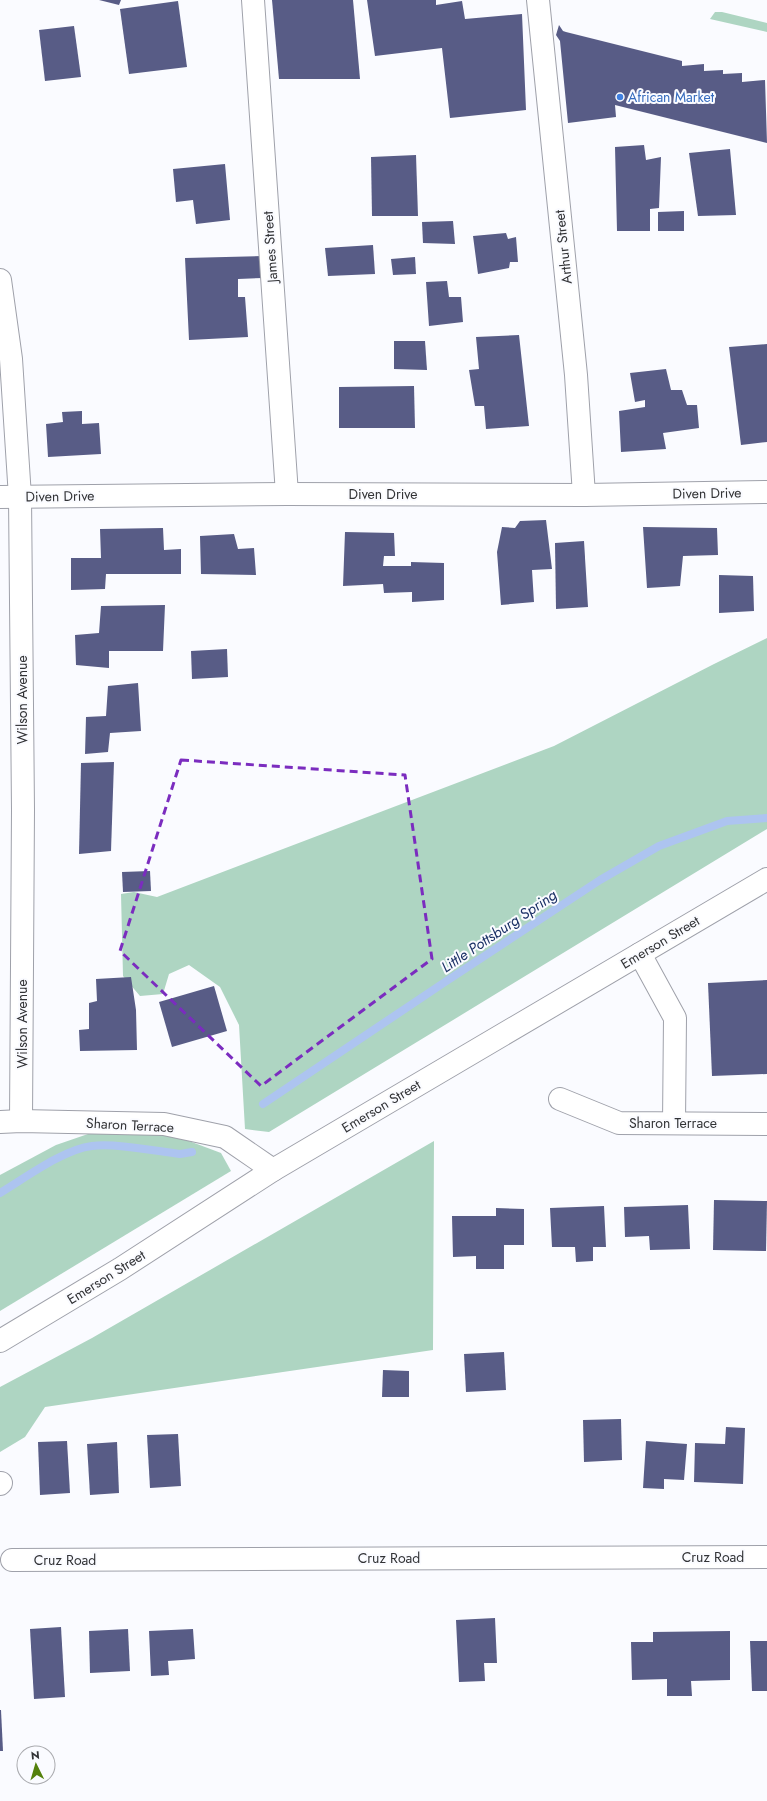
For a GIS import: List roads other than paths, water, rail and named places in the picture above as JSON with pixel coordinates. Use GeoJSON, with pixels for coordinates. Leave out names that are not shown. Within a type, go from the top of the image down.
{"type":"FeatureCollection","features":[{"type":"Feature","properties":{"kind":"street","name":"James Street"},"geometry":{"type":"LineString","coordinates":[[253,0],[287,494]]}},
{"type":"Feature","properties":{"kind":"street","name":"Arthur Street"},"geometry":{"type":"LineString","coordinates":[[538,0],[576,375],[584,495]]}},
{"type":"Feature","properties":{"kind":"street","name":"Wilson Avenue"},"geometry":{"type":"LineString","coordinates":[[0,280],[11,359],[10,497],[23,810],[10,1121]]}},
{"type":"Feature","properties":{"kind":"street","name":"Diven Drive"},"geometry":{"type":"LineString","coordinates":[[10,497],[287,494],[584,495],[767,492]]}},
{"type":"Feature","properties":{"kind":"street","name":"Emerson Street"},"geometry":{"type":"LineString","coordinates":[[0,1340],[120,1269],[273,1170],[767,879]]}},
{"type":"Feature","properties":{"kind":"street"},"geometry":{"type":"LineString","coordinates":[[640,954],[675,1018],[674,1123]]}},
{"type":"Feature","properties":{"kind":"street","name":"Sharon Terrace"},"geometry":{"type":"LineString","coordinates":[[560,1099],[619,1123],[767,1124]]}},
{"type":"Feature","properties":{"kind":"street","name":"Sharon Terrace"},"geometry":{"type":"LineString","coordinates":[[10,1121],[164,1124],[225,1137],[273,1170]]}},
{"type":"Feature","properties":{"kind":"street","name":"Cruz Road"},"geometry":{"type":"LineString","coordinates":[[12,1560],[767,1557]]}},
{"type":"Feature","properties":{"kind":"waterway","name":"Little Pottsburg Spring"},"geometry":{"type":"LineString","coordinates":[[263,1104],[600,880],[659,846],[727,821],[767,818]]}},
{"type":"Feature","properties":{"kind":"waterway","name":"Little Pottsburg Spring"},"geometry":{"type":"LineString","coordinates":[[0,1193],[57,1158],[81,1148],[102,1145],[180,1154],[192,1152]]}},
{"type":"Feature","properties":{"kind":"place","name":"African Market"},"geometry":{"type":"Point","coordinates":[620,97]}}]}
